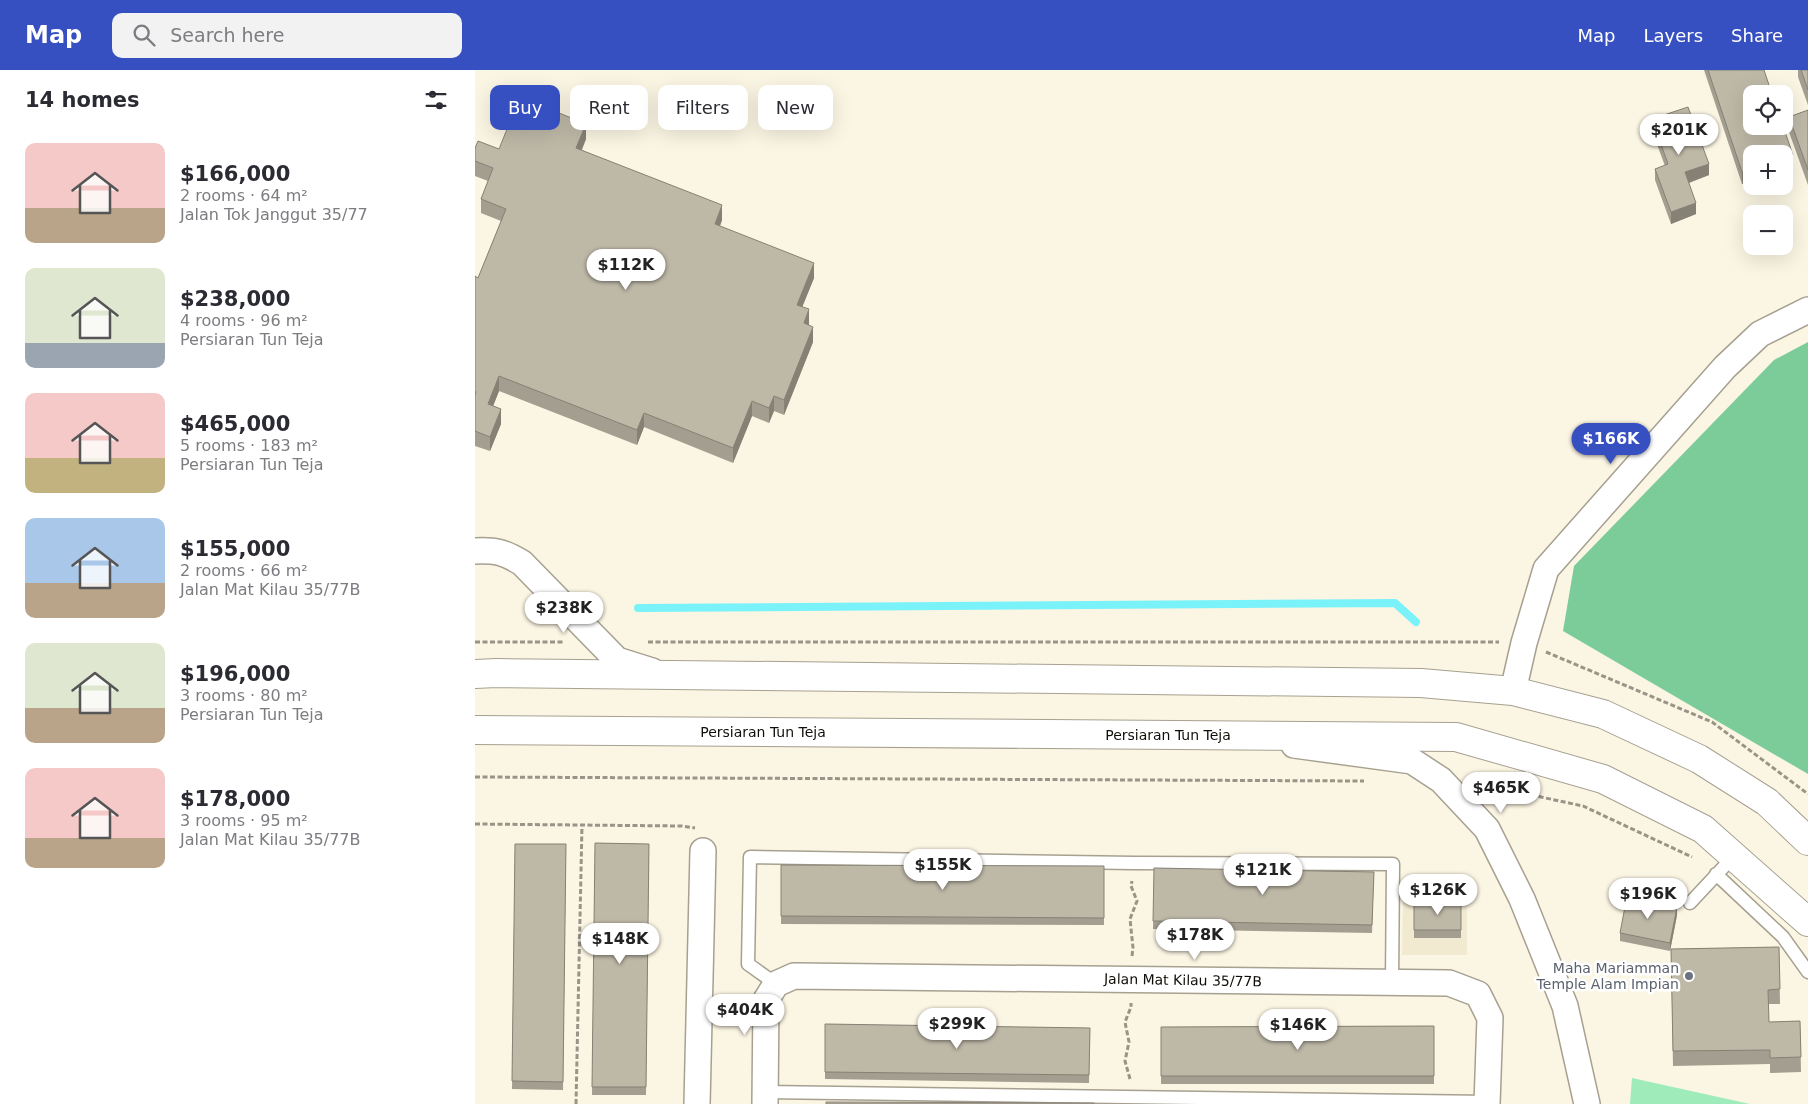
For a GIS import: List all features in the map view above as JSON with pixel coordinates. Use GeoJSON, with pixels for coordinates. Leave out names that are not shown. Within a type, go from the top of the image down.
{"type":"FeatureCollection","features":[{"type":"Feature","properties":{"kind":"main road"},"geometry":{"type":"LineString","coordinates":[[475,674],[664,674],[1421,683],[1513,691],[1603,714],[1699,759],[1767,802],[1808,841]]}},
{"type":"Feature","properties":{"kind":"main road","name":"Persiaran Tun Teja"},"geometry":{"type":"LineString","coordinates":[[475,730],[1456,737],[1603,779],[1703,829],[1725,866],[1808,922]]}},
{"type":"Feature","properties":{"kind":"street"},"geometry":{"type":"LineString","coordinates":[[1513,691],[1523,643],[1546,569],[1725,367],[1759,334],[1808,310]]}},
{"type":"Feature","properties":{"kind":"street"},"geometry":{"type":"LineString","coordinates":[[475,550],[507,553],[522,563],[617,660],[664,674]]}},
{"type":"Feature","properties":{"kind":"street"},"geometry":{"type":"LineString","coordinates":[[1221,736],[1412,761],[1441,780],[1487,829],[1522,899],[1565,1006],[1587,1104]]}},
{"type":"Feature","properties":{"kind":"street"},"geometry":{"type":"LineString","coordinates":[[697,1104],[703,851]]}},
{"type":"Feature","properties":{"kind":"street","name":"Jalan Mat Kilau 35/77B"},"geometry":{"type":"LineString","coordinates":[[776,984],[794,976],[1449,984],[1478,994],[1490,1018],[1488,1103]]}},
{"type":"Feature","properties":{"kind":"street"},"geometry":{"type":"LineString","coordinates":[[765,1098],[766,1000],[776,984]]}},
{"type":"Feature","properties":{"kind":"lane"},"geometry":{"type":"LineString","coordinates":[[776,984],[748,964],[750,857],[1134,864],[1393,864],[1392,983]]}},
{"type":"Feature","properties":{"kind":"lane"},"geometry":{"type":"LineString","coordinates":[[1690,903],[1725,866],[1783,937],[1808,972]]}},
{"type":"Feature","properties":{"kind":"lane"},"geometry":{"type":"LineString","coordinates":[[765,1098],[1488,1103]]}},
{"type":"Feature","properties":{"kind":"path"},"geometry":{"type":"LineString","coordinates":[[475,642],[600,642]]}},
{"type":"Feature","properties":{"kind":"path"},"geometry":{"type":"LineString","coordinates":[[640,642],[1500,642]]}},
{"type":"Feature","properties":{"kind":"path"},"geometry":{"type":"LineString","coordinates":[[1544,651],[1712,722],[1808,794]]}},
{"type":"Feature","properties":{"kind":"path"},"geometry":{"type":"LineString","coordinates":[[475,777],[1373,781]]}},
{"type":"Feature","properties":{"kind":"path"},"geometry":{"type":"LineString","coordinates":[[1477,783],[1583,806],[1687,853],[1725,866]]}},
{"type":"Feature","properties":{"kind":"path"},"geometry":{"type":"LineString","coordinates":[[475,824],[682,826],[696,829],[702,839],[703,851]]}},
{"type":"Feature","properties":{"kind":"path"},"geometry":{"type":"LineString","coordinates":[[576,1104],[582,825]]}},
{"type":"Feature","properties":{"kind":"shaded area"},"geometry":{"type":"Polygon","coordinates":[[[1403,900],[1467,901],[1467,955],[1402,955],[1403,900]]]}},
{"type":"Feature","properties":{"kind":"green space"},"geometry":{"type":"Polygon","coordinates":[[[1808,342],[1808,774],[1563,631],[1574,566],[1774,360],[1808,342]]]}},
{"type":"Feature","properties":{"kind":"green space"},"geometry":{"type":"Polygon","coordinates":[[[1632,1078],[1750,1104],[1630,1104],[1632,1078]]]}},
{"type":"Feature","properties":{"kind":"building"},"geometry":{"type":"Polygon","coordinates":[[[1708,70],[1764,70],[1769,85],[1743,85],[1743,135],[1786,135],[1790,145],[1743,145],[1742,172],[1708,70]]]}},
{"type":"Feature","properties":{"kind":"building"},"geometry":{"type":"Polygon","coordinates":[[[1801,70],[1808,70],[1808,90],[1801,70]]]}},
{"type":"Feature","properties":{"kind":"building"},"geometry":{"type":"Polygon","coordinates":[[[1688,107],[1709,164],[1685,172],[1696,203],[1671,212],[1655,169],[1668,164],[1652,119],[1688,107]]]}},
{"type":"Feature","properties":{"kind":"building"},"geometry":{"type":"Polygon","coordinates":[[[1808,110],[1808,170],[1793,128],[1793,116],[1808,110]]]}},
{"type":"Feature","properties":{"kind":"building"},"geometry":{"type":"Polygon","coordinates":[[[560,113],[570,117],[570,130],[584,130],[576,148],[722,205],[715,224],[814,263],[797,305],[809,309],[804,323],[813,327],[784,400],[774,396],[769,408],[752,401],[733,448],[644,413],[637,430],[499,376],[488,404],[501,409],[490,437],[475,431],[475,276],[478,278],[506,209],[481,199],[493,168],[475,161],[475,148],[478,141],[499,149],[507,130],[560,130],[560,113]]]}},
{"type":"Feature","properties":{"kind":"building"},"geometry":{"type":"Polygon","coordinates":[[[595,843],[649,844],[646,1087],[592,1087],[595,843]]]}},
{"type":"Feature","properties":{"kind":"building"},"geometry":{"type":"Polygon","coordinates":[[[515,844],[566,844],[563,1082],[512,1081],[515,844]]]}},
{"type":"Feature","properties":{"kind":"building"},"geometry":{"type":"Polygon","coordinates":[[[781,865],[1104,866],[1104,918],[781,916],[781,865]]]}},
{"type":"Feature","properties":{"kind":"building"},"geometry":{"type":"Polygon","coordinates":[[[1154,868],[1374,872],[1372,925],[1153,921],[1154,868]]]}},
{"type":"Feature","properties":{"kind":"building"},"geometry":{"type":"Polygon","coordinates":[[[1627,896],[1677,907],[1670,943],[1620,933],[1627,896]]]}},
{"type":"Feature","properties":{"kind":"building"},"geometry":{"type":"Polygon","coordinates":[[[1414,902],[1461,902],[1461,930],[1414,930],[1414,902]]]}},
{"type":"Feature","properties":{"kind":"building"},"geometry":{"type":"Polygon","coordinates":[[[1779,947],[1780,989],[1768,990],[1769,1022],[1800,1021],[1801,1057],[1770,1058],[1770,1050],[1673,1051],[1671,949],[1779,947]]]}},
{"type":"Feature","properties":{"kind":"building"},"geometry":{"type":"Polygon","coordinates":[[[825,1024],[1090,1028],[1089,1075],[825,1072],[825,1024]]]}},
{"type":"Feature","properties":{"kind":"building"},"geometry":{"type":"Polygon","coordinates":[[[1434,1026],[1434,1076],[1161,1076],[1161,1027],[1434,1026]]]}},
{"type":"Feature","properties":{"kind":"building"},"geometry":{"type":"Polygon","coordinates":[[[826,1102],[1094,1103],[1094,1104],[826,1104],[826,1102]]]}},
{"type":"Feature","properties":{"kind":"waterway"},"geometry":{"type":"LineString","coordinates":[[638,608],[1395,603],[1416,622]]}},
{"type":"Feature","properties":{"kind":"place","name":"Maha Mariamman Temple Alam Impian"},"geometry":{"type":"Point","coordinates":[1689,976]}}]}
